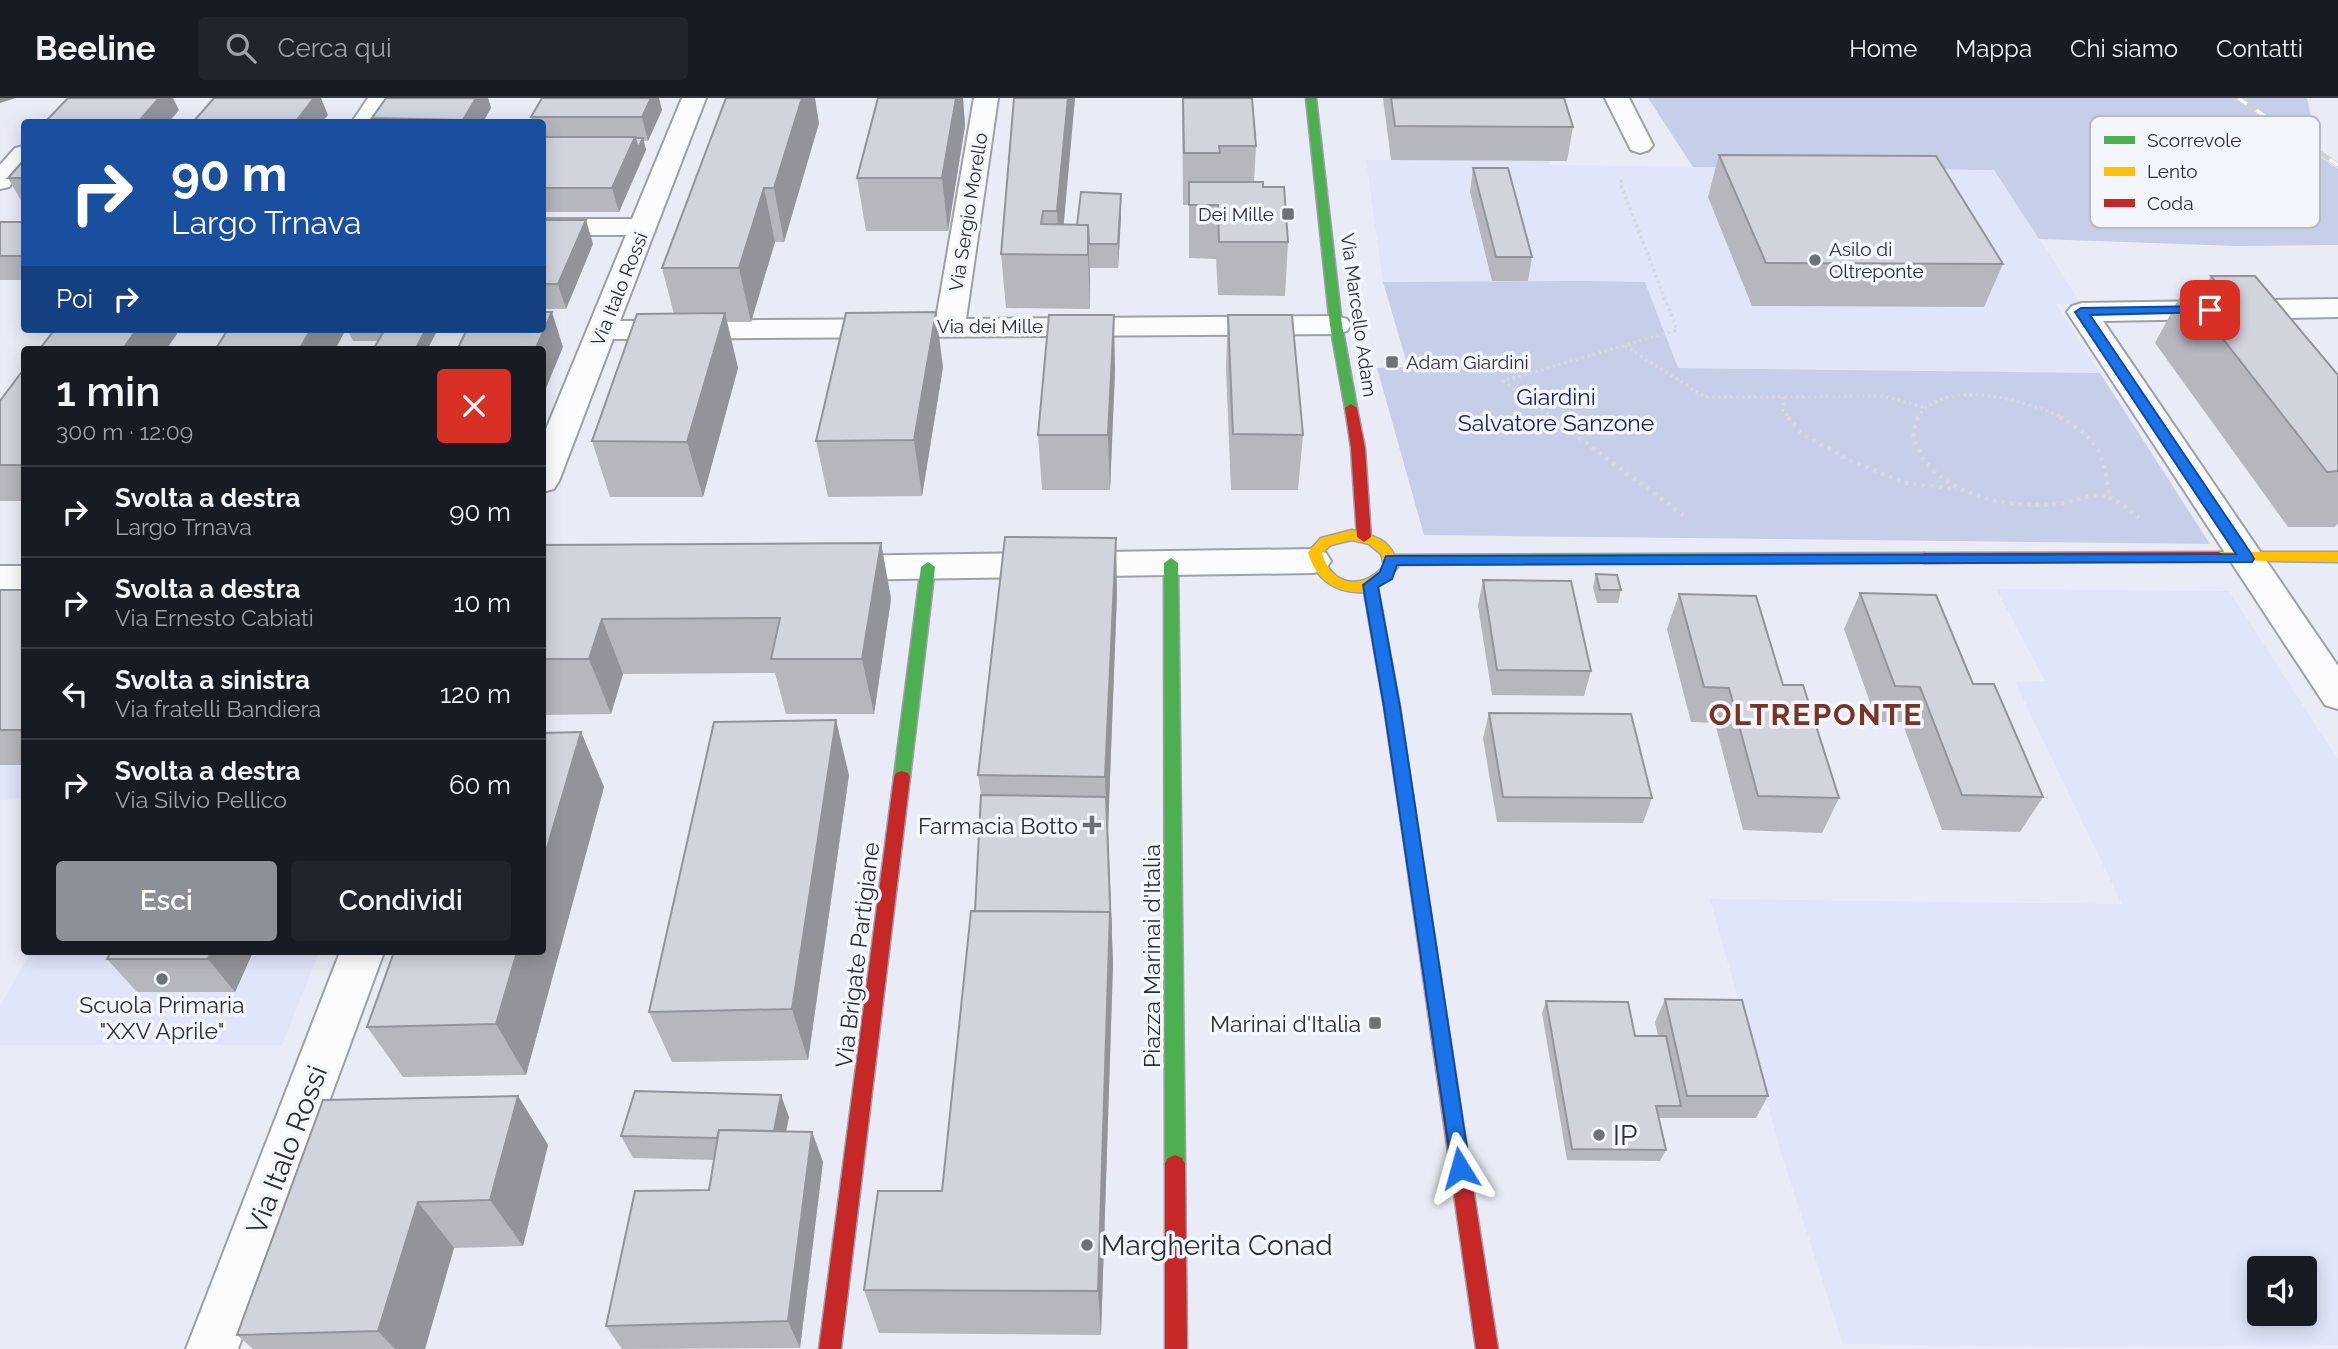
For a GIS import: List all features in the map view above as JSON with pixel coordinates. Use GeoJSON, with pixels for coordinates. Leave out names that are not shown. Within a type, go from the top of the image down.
{"type":"FeatureCollection","features":[{"type":"Feature","properties":{"kind":"street"},"geometry":{"type":"LineString","coordinates":[[366,119],[380,98]]}},
{"type":"Feature","properties":{"kind":"street","name":"Via Italo Rossi"},"geometry":{"type":"LineString","coordinates":[[546,471],[694,98]]}},
{"type":"Feature","properties":{"kind":"street","name":"Via Sergio Morello"},"geometry":{"type":"LineString","coordinates":[[950,326],[986,98]]}},
{"type":"Feature","properties":{"kind":"street","name":"Via Marcello Adam"},"geometry":{"type":"LineString","coordinates":[[1311,98],[1336,325],[1357,448],[1364,537]]}},
{"type":"Feature","properties":{"kind":"street"},"geometry":{"type":"LineString","coordinates":[[1618,98],[1640,145]]}},
{"type":"Feature","properties":{"kind":"street"},"geometry":{"type":"LineString","coordinates":[[0,181],[21,157]]}},
{"type":"Feature","properties":{"kind":"street"},"geometry":{"type":"LineString","coordinates":[[546,227],[644,227]]}},
{"type":"Feature","properties":{"kind":"street"},"geometry":{"type":"LineString","coordinates":[[2338,308],[2081,312],[2338,695]]}},
{"type":"Feature","properties":{"kind":"street","name":"Via dei Mille"},"geometry":{"type":"LineString","coordinates":[[602,330],[1336,325]]}},
{"type":"Feature","properties":{"kind":"street"},"geometry":{"type":"LineString","coordinates":[[1352,535],[1364,537],[1382,546],[1391,560],[1387,575],[1370,585],[1358,587],[1334,583],[1324,577],[1314,561],[1315,553],[1329,540],[1352,535]]}},
{"type":"Feature","properties":{"kind":"street"},"geometry":{"type":"LineString","coordinates":[[1391,560],[2338,557]]}},
{"type":"Feature","properties":{"kind":"street"},"geometry":{"type":"LineString","coordinates":[[804,568],[1314,561]]}},
{"type":"Feature","properties":{"kind":"street","name":"Piazza Marinai d'Italia"},"geometry":{"type":"LineString","coordinates":[[1171,564],[1176,1349]]}},
{"type":"Feature","properties":{"kind":"street","name":"Via Brigate Partigiane"},"geometry":{"type":"LineString","coordinates":[[830,1349],[928,567]]}},
{"type":"Feature","properties":{"kind":"street"},"geometry":{"type":"LineString","coordinates":[[0,578],[21,578]]}},
{"type":"Feature","properties":{"kind":"street"},"geometry":{"type":"LineString","coordinates":[[1370,585],[1392,707],[1487,1349]]}},
{"type":"Feature","properties":{"kind":"street","name":"Via Italo Rossi"},"geometry":{"type":"LineString","coordinates":[[212,1349],[361,955]]}},
{"type":"Feature","properties":{"kind":"path"},"geometry":{"type":"LineString","coordinates":[[1640,145],[1620,183],[1677,330],[1503,381],[1686,517],[1703,560]]}},
{"type":"Feature","properties":{"kind":"path"},"geometry":{"type":"LineString","coordinates":[[1624,345],[1706,397],[1884,396],[1926,408]]}},
{"type":"Feature","properties":{"kind":"path"},"geometry":{"type":"LineString","coordinates":[[2109,498],[2105,461],[2099,449],[2087,435],[2059,416],[2010,399],[1978,395],[1955,396],[1926,408],[1915,420],[1912,435],[1920,452],[1935,471],[1957,489],[1976,498],[2014,505],[2058,504],[2091,495],[2109,498],[2124,505],[2141,520],[2166,559]]}},
{"type":"Feature","properties":{"kind":"path"},"geometry":{"type":"LineString","coordinates":[[1783,397],[1783,410],[1801,433],[1845,458],[1905,482],[1957,489]]}},
{"type":"Feature","properties":{"kind":"shaded area","name":"Asilo di Oltreponte"},"geometry":{"type":"Polygon","coordinates":[[[1548,159],[1551,165],[1995,170],[2081,304],[2056,304],[2100,373],[1677,368],[1645,282],[1383,282],[1366,160],[1548,159]]]}},
{"type":"Feature","properties":{"kind":"shaded area"},"geometry":{"type":"Polygon","coordinates":[[[1996,589],[2229,591],[2338,759],[2338,1345],[2065,1347],[1843,1344],[1782,1156],[1710,899],[2122,904],[2015,682],[2045,681],[1996,589]]]}},
{"type":"Feature","properties":{"kind":"shaded area"},"geometry":{"type":"Polygon","coordinates":[[[0,626],[21,626],[21,799],[0,800],[0,626]]]}},
{"type":"Feature","properties":{"kind":"shaded area","name":"Scuola Primaria \"XXV Aprile\""},"geometry":{"type":"Polygon","coordinates":[[[29,955],[318,955],[282,1045],[0,1045],[0,1006],[29,955]]]}},
{"type":"Feature","properties":{"kind":"green space"},"geometry":{"type":"Polygon","coordinates":[[[1648,98],[2307,98],[2311,116],[2090,116],[2090,228],[2320,228],[2320,157],[2338,169],[2338,245],[2237,246],[2039,239],[1994,170],[1693,167],[1648,98]]]}},
{"type":"Feature","properties":{"kind":"green space","name":"Giardini Salvatore Sanzone"},"geometry":{"type":"Polygon","coordinates":[[[1383,282],[1645,282],[1678,368],[2100,373],[2210,544],[1424,535],[1377,368],[1408,367],[1383,282]]]}},
{"type":"Feature","properties":{"kind":"building"},"geometry":{"type":"Polygon","coordinates":[[[68,98],[159,98],[141,119],[48,119],[68,98]]]}},
{"type":"Feature","properties":{"kind":"building"},"geometry":{"type":"Polygon","coordinates":[[[214,98],[314,98],[298,119],[196,119],[214,98]]]}},
{"type":"Feature","properties":{"kind":"building"},"geometry":{"type":"Polygon","coordinates":[[[386,98],[476,98],[464,119],[372,118],[386,98]]]}},
{"type":"Feature","properties":{"kind":"building"},"geometry":{"type":"Polygon","coordinates":[[[542,98],[651,98],[642,117],[531,117],[542,98]]]}},
{"type":"Feature","properties":{"kind":"building"},"geometry":{"type":"Polygon","coordinates":[[[726,98],[802,98],[774,188],[764,188],[739,268],[662,268],[726,98]]]}},
{"type":"Feature","properties":{"kind":"building"},"geometry":{"type":"Polygon","coordinates":[[[878,98],[956,98],[942,178],[857,178],[878,98]]]}},
{"type":"Feature","properties":{"kind":"building"},"geometry":{"type":"Polygon","coordinates":[[[1014,98],[1068,98],[1057,211],[1043,211],[1041,224],[1088,225],[1088,255],[1001,254],[1014,98]]]}},
{"type":"Feature","properties":{"kind":"building"},"geometry":{"type":"Polygon","coordinates":[[[1183,98],[1252,98],[1256,146],[1219,146],[1220,153],[1184,153],[1183,98]]]}},
{"type":"Feature","properties":{"kind":"building"},"geometry":{"type":"Polygon","coordinates":[[[1391,98],[1564,98],[1573,127],[1395,126],[1391,98]]]}},
{"type":"Feature","properties":{"kind":"building"},"geometry":{"type":"Polygon","coordinates":[[[546,137],[635,137],[612,188],[546,188],[546,137]]]}},
{"type":"Feature","properties":{"kind":"building"},"geometry":{"type":"Polygon","coordinates":[[[635,138],[643,138],[638,148],[635,138]]]}},
{"type":"Feature","properties":{"kind":"building"},"geometry":{"type":"Polygon","coordinates":[[[1719,155],[1936,156],[2003,264],[1766,263],[1719,155]]]}},
{"type":"Feature","properties":{"kind":"building"},"geometry":{"type":"Polygon","coordinates":[[[21,163],[21,178],[8,178],[21,163]]]}},
{"type":"Feature","properties":{"kind":"building"},"geometry":{"type":"Polygon","coordinates":[[[1473,168],[1508,168],[1532,257],[1496,257],[1473,168]]]}},
{"type":"Feature","properties":{"kind":"building"},"geometry":{"type":"Polygon","coordinates":[[[1189,182],[1263,182],[1263,187],[1284,187],[1288,242],[1219,242],[1218,205],[1189,205],[1189,182]]]}},
{"type":"Feature","properties":{"kind":"building"},"geometry":{"type":"Polygon","coordinates":[[[1081,192],[1121,194],[1118,244],[1089,244],[1088,225],[1077,225],[1081,192]]]}},
{"type":"Feature","properties":{"kind":"building"},"geometry":{"type":"Polygon","coordinates":[[[546,220],[586,220],[558,284],[546,284],[546,220]]]}},
{"type":"Feature","properties":{"kind":"building"},"geometry":{"type":"Polygon","coordinates":[[[0,222],[21,222],[21,256],[0,256],[0,222]]]}},
{"type":"Feature","properties":{"kind":"building"},"geometry":{"type":"Polygon","coordinates":[[[2211,276],[2255,276],[2338,375],[2338,471],[2327,472],[2184,289],[2221,289],[2211,276]]]}},
{"type":"Feature","properties":{"kind":"building"},"geometry":{"type":"Polygon","coordinates":[[[546,312],[552,312],[546,325],[546,312]]]}},
{"type":"Feature","properties":{"kind":"building"},"geometry":{"type":"Polygon","coordinates":[[[936,312],[914,440],[816,441],[846,313],[936,312]]]}},
{"type":"Feature","properties":{"kind":"building"},"geometry":{"type":"Polygon","coordinates":[[[725,313],[687,442],[592,441],[637,314],[725,313]]]}},
{"type":"Feature","properties":{"kind":"building"},"geometry":{"type":"Polygon","coordinates":[[[1049,315],[1114,315],[1108,435],[1038,435],[1049,315]]]}},
{"type":"Feature","properties":{"kind":"building"},"geometry":{"type":"Polygon","coordinates":[[[1228,315],[1292,315],[1303,435],[1233,434],[1228,315]]]}},
{"type":"Feature","properties":{"kind":"building"},"geometry":{"type":"Polygon","coordinates":[[[52,333],[134,333],[125,346],[42,346],[52,333]]]}},
{"type":"Feature","properties":{"kind":"building"},"geometry":{"type":"Polygon","coordinates":[[[226,333],[309,333],[301,346],[217,346],[226,333]]]}},
{"type":"Feature","properties":{"kind":"building"},"geometry":{"type":"Polygon","coordinates":[[[383,333],[424,333],[417,346],[375,346],[383,333]]]}},
{"type":"Feature","properties":{"kind":"building"},"geometry":{"type":"Polygon","coordinates":[[[465,333],[543,333],[537,346],[459,346],[465,333]]]}},
{"type":"Feature","properties":{"kind":"building"},"geometry":{"type":"Polygon","coordinates":[[[21,373],[21,465],[0,465],[0,401],[21,373]]]}},
{"type":"Feature","properties":{"kind":"building"},"geometry":{"type":"Polygon","coordinates":[[[1005,537],[1116,538],[1105,777],[978,775],[1005,537]]]}},
{"type":"Feature","properties":{"kind":"building"},"geometry":{"type":"Polygon","coordinates":[[[881,543],[862,659],[771,659],[780,618],[602,619],[589,659],[546,659],[546,545],[881,543]]]}},
{"type":"Feature","properties":{"kind":"building"},"geometry":{"type":"Polygon","coordinates":[[[1596,574],[1617,575],[1621,590],[1600,590],[1596,574]]]}},
{"type":"Feature","properties":{"kind":"building"},"geometry":{"type":"Polygon","coordinates":[[[1483,580],[1571,581],[1591,671],[1497,670],[1483,580]]]}},
{"type":"Feature","properties":{"kind":"building"},"geometry":{"type":"Polygon","coordinates":[[[0,590],[21,590],[21,730],[0,730],[0,590]]]}},
{"type":"Feature","properties":{"kind":"building"},"geometry":{"type":"Polygon","coordinates":[[[1860,593],[1936,595],[1973,684],[1994,684],[2043,797],[1962,795],[1920,687],[1895,686],[1860,593]]]}},
{"type":"Feature","properties":{"kind":"building"},"geometry":{"type":"Polygon","coordinates":[[[1679,594],[1756,596],[1783,685],[1803,685],[1839,798],[1758,796],[1729,688],[1704,687],[1679,594]]]}},
{"type":"Feature","properties":{"kind":"building"},"geometry":{"type":"Polygon","coordinates":[[[1489,713],[1631,714],[1652,798],[1503,797],[1489,713]]]}},
{"type":"Feature","properties":{"kind":"building"},"geometry":{"type":"Polygon","coordinates":[[[836,720],[792,1009],[649,1012],[714,722],[836,720]]]}},
{"type":"Feature","properties":{"kind":"building"},"geometry":{"type":"Polygon","coordinates":[[[581,732],[546,851],[546,733],[581,732]]]}},
{"type":"Feature","properties":{"kind":"building"},"geometry":{"type":"Polygon","coordinates":[[[981,795],[1106,797],[1111,931],[1110,912],[975,911],[981,795]]]}},
{"type":"Feature","properties":{"kind":"building"},"geometry":{"type":"Polygon","coordinates":[[[971,911],[1110,912],[1098,1291],[864,1290],[878,1191],[942,1191],[971,911]]]}},
{"type":"Feature","properties":{"kind":"building"},"geometry":{"type":"Polygon","coordinates":[[[109,955],[210,955],[208,959],[107,959],[109,955]]]}},
{"type":"Feature","properties":{"kind":"building"},"geometry":{"type":"Polygon","coordinates":[[[393,955],[516,955],[496,1024],[367,1027],[393,955]]]}},
{"type":"Feature","properties":{"kind":"building"},"geometry":{"type":"Polygon","coordinates":[[[1665,999],[1742,1000],[1768,1096],[1687,1096],[1665,999]]]}},
{"type":"Feature","properties":{"kind":"building"},"geometry":{"type":"Polygon","coordinates":[[[1546,1001],[1628,1002],[1635,1036],[1666,1036],[1681,1106],[1656,1106],[1666,1150],[1572,1149],[1546,1001]]]}},
{"type":"Feature","properties":{"kind":"building"},"geometry":{"type":"Polygon","coordinates":[[[635,1091],[781,1095],[774,1131],[719,1130],[717,1138],[621,1136],[635,1091]]]}},
{"type":"Feature","properties":{"kind":"building"},"geometry":{"type":"Polygon","coordinates":[[[518,1096],[490,1200],[418,1202],[378,1331],[237,1335],[323,1100],[518,1096]]]}},
{"type":"Feature","properties":{"kind":"building"},"geometry":{"type":"Polygon","coordinates":[[[719,1130],[812,1132],[788,1321],[606,1326],[635,1191],[709,1190],[719,1130]]]}},
{"type":"Feature","properties":{"kind":"railway"},"geometry":{"type":"LineString","coordinates":[[2238,98],[2265,116]]}},
{"type":"Feature","properties":{"kind":"railway"},"geometry":{"type":"LineString","coordinates":[[2320,153],[2338,165]]}},
{"type":"Feature","properties":{"kind":"traffic: fast"},"geometry":{"type":"LineString","coordinates":[[1311,98],[1336,325],[1351,408]]}},
{"type":"Feature","properties":{"kind":"traffic: fast"},"geometry":{"type":"LineString","coordinates":[[1391,560],[1924,558]]}},
{"type":"Feature","properties":{"kind":"traffic: fast"},"geometry":{"type":"LineString","coordinates":[[1171,563],[1175,1164]]}},
{"type":"Feature","properties":{"kind":"traffic: fast"},"geometry":{"type":"LineString","coordinates":[[902,777],[928,567]]}},
{"type":"Feature","properties":{"kind":"traffic: slow"},"geometry":{"type":"LineString","coordinates":[[1352,535],[1374,541],[1388,552],[1391,567],[1375,583],[1365,587],[1346,586],[1337,582],[1329,577],[1317,562],[1315,552],[1326,541],[1352,535]]}},
{"type":"Feature","properties":{"kind":"traffic: slow"},"geometry":{"type":"LineString","coordinates":[[2219,557],[2338,557]]}},
{"type":"Feature","properties":{"kind":"traffic: slow"},"geometry":{"type":"LineString","coordinates":[[1370,585],[1392,707],[1413,850]]}},
{"type":"Feature","properties":{"kind":"traffic: jam"},"geometry":{"type":"LineString","coordinates":[[1351,408],[1358,448],[1364,537]]}},
{"type":"Feature","properties":{"kind":"traffic: jam"},"geometry":{"type":"LineString","coordinates":[[1924,558],[2219,557]]}},
{"type":"Feature","properties":{"kind":"traffic: jam"},"geometry":{"type":"LineString","coordinates":[[830,1349],[902,777]]}},
{"type":"Feature","properties":{"kind":"traffic: jam"},"geometry":{"type":"LineString","coordinates":[[1413,850],[1487,1349]]}},
{"type":"Feature","properties":{"kind":"traffic: jam"},"geometry":{"type":"LineString","coordinates":[[1175,1164],[1176,1349]]}},
{"type":"Feature","properties":{"kind":"place","name":"Dei Mille"},"geometry":{"type":"Point","coordinates":[1288,214]}},
{"type":"Feature","properties":{"kind":"place","name":"Asilo di Oltreponte"},"geometry":{"type":"Point","coordinates":[1815,260]}},
{"type":"Feature","properties":{"kind":"place","name":"Adam Giardini"},"geometry":{"type":"Point","coordinates":[1392,362]}},
{"type":"Feature","properties":{"kind":"place","name":"Farmacia Botto"},"geometry":{"type":"Point","coordinates":[1092,825]}},
{"type":"Feature","properties":{"kind":"place","name":"Scuola Primaria \"XXV Aprile\""},"geometry":{"type":"Point","coordinates":[162,979]}},
{"type":"Feature","properties":{"kind":"place","name":"Marinai d'Italia"},"geometry":{"type":"Point","coordinates":[1375,1023]}},
{"type":"Feature","properties":{"kind":"place","name":"IP"},"geometry":{"type":"Point","coordinates":[1599,1135]}},
{"type":"Feature","properties":{"kind":"place","name":"Margherita Conad"},"geometry":{"type":"Point","coordinates":[1087,1245]}},
{"type":"Feature","properties":{"kind":"district","name":"OLTREPONTE"},"geometry":{"type":"Point","coordinates":[1816,714]}},
{"type":"Feature","properties":{"kind":"route"},"geometry":{"type":"LineString","coordinates":[[1460,1168],[1392,707],[1370,585],[1387,575],[1391,560],[2246,559],[2081,312],[2210,310]]}}]}
